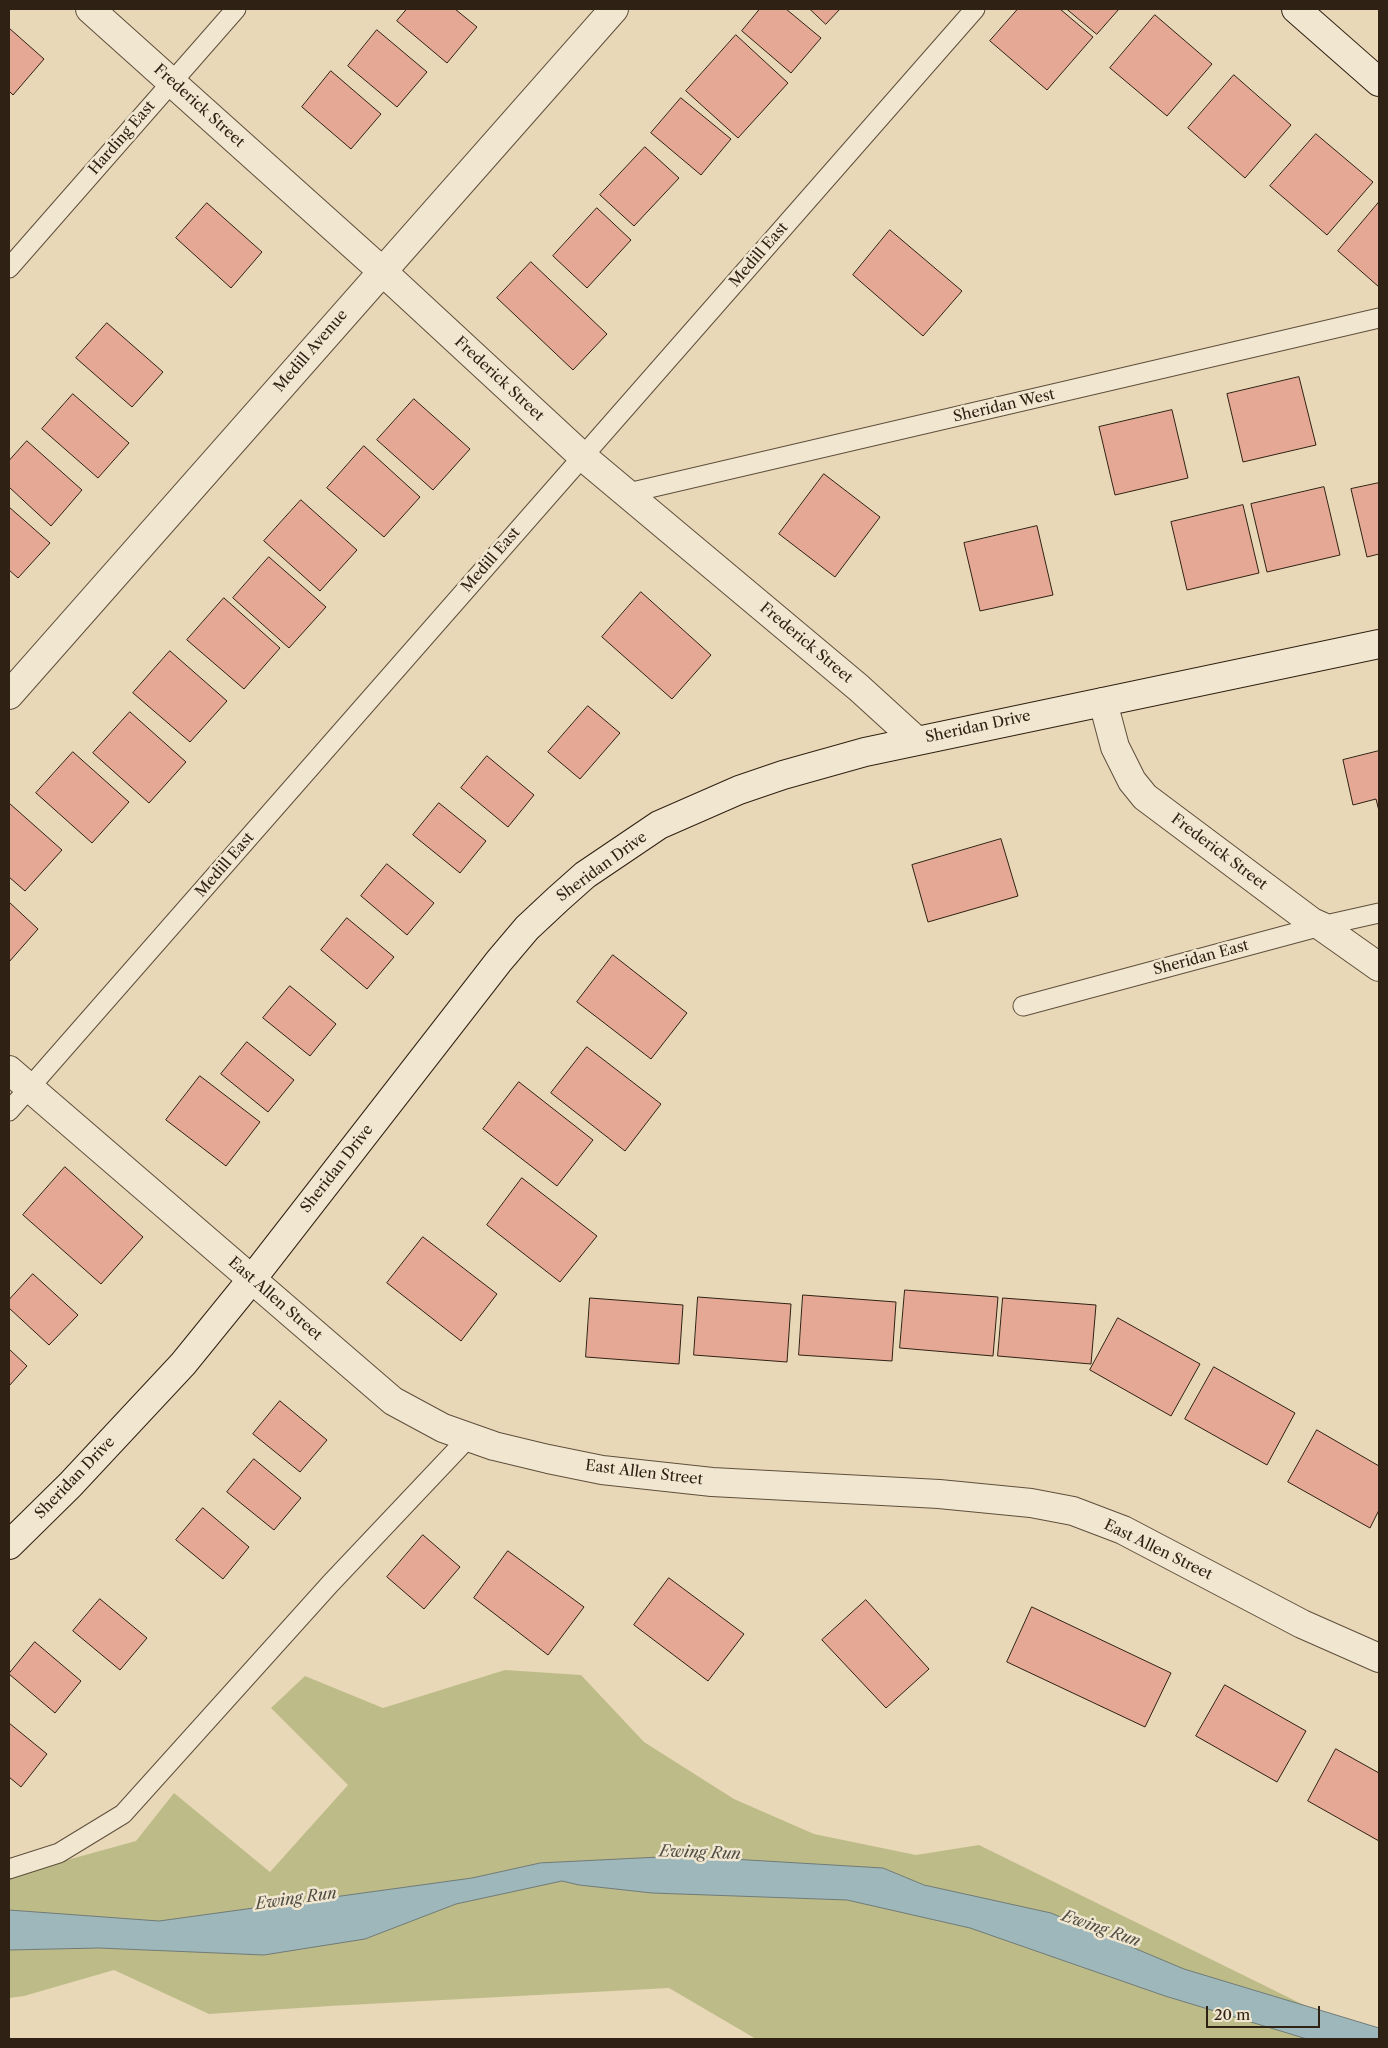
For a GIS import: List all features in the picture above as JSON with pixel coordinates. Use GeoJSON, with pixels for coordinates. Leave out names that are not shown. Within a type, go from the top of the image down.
{"type":"FeatureCollection","features":[{"type":"Feature","properties":{"kind":"street","name":"Frederick Street"},"geometry":{"type":"LineString","coordinates":[[90,9],[382,271],[582,456],[859,688],[916,740]]}},
{"type":"Feature","properties":{"kind":"street","name":"Medill Avenue"},"geometry":{"type":"LineString","coordinates":[[9,694],[614,9]]}},
{"type":"Feature","properties":{"kind":"street"},"geometry":{"type":"LineString","coordinates":[[1296,9],[1379,82]]}},
{"type":"Feature","properties":{"kind":"street","name":"Sheridan Drive"},"geometry":{"type":"LineString","coordinates":[[9,1545],[70,1485],[183,1364],[252,1279],[499,961],[527,928],[585,876],[659,825],[739,790],[792,772],[916,740],[1379,644]]}},
{"type":"Feature","properties":{"kind":"street","name":"Frederick Street"},"geometry":{"type":"LineString","coordinates":[[1102,702],[1115,747],[1132,781],[1145,797],[1312,922],[1321,926],[1379,967]]}},
{"type":"Feature","properties":{"kind":"street","name":"East Allen Street"},"geometry":{"type":"LineString","coordinates":[[9,1070],[393,1400],[443,1428],[494,1446],[548,1460],[602,1470],[712,1482],[939,1494],[1031,1503],[1074,1511],[1123,1530],[1302,1624],[1379,1658]]}},
{"type":"Feature","properties":{"kind":"lane","name":"Harding East"},"geometry":{"type":"LineString","coordinates":[[9,268],[236,9]]}},
{"type":"Feature","properties":{"kind":"lane","name":"Medill East"},"geometry":{"type":"LineString","coordinates":[[9,1111],[975,9]]}},
{"type":"Feature","properties":{"kind":"lane","name":"Sheridan West"},"geometry":{"type":"LineString","coordinates":[[628,493],[1379,318]]}},
{"type":"Feature","properties":{"kind":"lane","name":"Sheridan East"},"geometry":{"type":"LineString","coordinates":[[1023,1006],[1321,926],[1379,913]]}},
{"type":"Feature","properties":{"kind":"lane"},"geometry":{"type":"LineString","coordinates":[[9,1869],[59,1853],[122,1814],[330,1584],[469,1437]]}},
{"type":"Feature","properties":{"kind":"shaded area"},"geometry":{"type":"Polygon","coordinates":[[[505,1670],[581,1675],[644,1742],[734,1799],[814,1834],[916,1855],[979,1845],[1373,2039],[756,2039],[669,1988],[209,2014],[114,1970],[24,1996],[9,1998],[9,1876],[136,1841],[174,1793],[270,1872],[348,1785],[271,1708],[305,1676],[383,1708],[505,1670]]]}},
{"type":"Feature","properties":{"kind":"water"},"geometry":{"type":"Polygon","coordinates":[[[681,1856],[883,1868],[924,1885],[1051,1913],[1184,1969],[1379,2028],[1379,2039],[1307,2039],[1165,1996],[970,1928],[847,1900],[652,1893],[579,1885],[562,1881],[456,1904],[365,1939],[264,1955],[99,1948],[9,1950],[9,1910],[159,1921],[472,1878],[540,1863],[681,1856]]]}},
{"type":"Feature","properties":{"kind":"building"},"geometry":{"type":"Polygon","coordinates":[[[407,9],[455,9],[477,27],[447,63],[397,21],[407,9]]]}},
{"type":"Feature","properties":{"kind":"building"},"geometry":{"type":"Polygon","coordinates":[[[760,9],[786,9],[821,38],[791,73],[742,31],[760,9]]]}},
{"type":"Feature","properties":{"kind":"building"},"geometry":{"type":"Polygon","coordinates":[[[810,9],[840,9],[826,24],[810,9]]]}},
{"type":"Feature","properties":{"kind":"building"},"geometry":{"type":"Polygon","coordinates":[[[1018,9],[1060,9],[1093,37],[1047,90],[990,41],[1018,9]]]}},
{"type":"Feature","properties":{"kind":"building"},"geometry":{"type":"Polygon","coordinates":[[[1067,9],[1119,9],[1097,34],[1067,9]]]}},
{"type":"Feature","properties":{"kind":"building"},"geometry":{"type":"Polygon","coordinates":[[[1155,15],[1212,64],[1167,116],[1110,68],[1155,15]]]}},
{"type":"Feature","properties":{"kind":"building"},"geometry":{"type":"Polygon","coordinates":[[[9,28],[44,59],[13,95],[9,91],[9,28]]]}},
{"type":"Feature","properties":{"kind":"building"},"geometry":{"type":"Polygon","coordinates":[[[377,30],[427,72],[397,107],[348,66],[377,30]]]}},
{"type":"Feature","properties":{"kind":"building"},"geometry":{"type":"Polygon","coordinates":[[[736,35],[788,83],[738,138],[686,91],[736,35]]]}},
{"type":"Feature","properties":{"kind":"building"},"geometry":{"type":"Polygon","coordinates":[[[331,71],[381,114],[351,149],[302,107],[331,71]]]}},
{"type":"Feature","properties":{"kind":"building"},"geometry":{"type":"Polygon","coordinates":[[[1234,75],[1291,125],[1245,178],[1188,128],[1234,75]]]}},
{"type":"Feature","properties":{"kind":"building"},"geometry":{"type":"Polygon","coordinates":[[[681,98],[731,139],[701,175],[651,133],[681,98]]]}},
{"type":"Feature","properties":{"kind":"building"},"geometry":{"type":"Polygon","coordinates":[[[1316,134],[1373,182],[1327,235],[1270,186],[1316,134]]]}},
{"type":"Feature","properties":{"kind":"building"},"geometry":{"type":"Polygon","coordinates":[[[645,147],[679,178],[634,226],[600,195],[645,147]]]}},
{"type":"Feature","properties":{"kind":"building"},"geometry":{"type":"Polygon","coordinates":[[[1379,202],[1379,287],[1338,251],[1379,202]]]}},
{"type":"Feature","properties":{"kind":"building"},"geometry":{"type":"Polygon","coordinates":[[[207,203],[262,252],[231,288],[176,238],[207,203]]]}},
{"type":"Feature","properties":{"kind":"building"},"geometry":{"type":"Polygon","coordinates":[[[597,208],[631,240],[587,288],[553,256],[597,208]]]}},
{"type":"Feature","properties":{"kind":"building"},"geometry":{"type":"Polygon","coordinates":[[[890,230],[962,291],[923,336],[853,275],[890,230]]]}},
{"type":"Feature","properties":{"kind":"building"},"geometry":{"type":"Polygon","coordinates":[[[531,262],[607,334],[573,370],[497,298],[531,262]]]}},
{"type":"Feature","properties":{"kind":"building"},"geometry":{"type":"Polygon","coordinates":[[[107,323],[163,372],[132,407],[76,358],[107,323]]]}},
{"type":"Feature","properties":{"kind":"building"},"geometry":{"type":"Polygon","coordinates":[[[1299,377],[1316,445],[1243,462],[1227,394],[1299,377]]]}},
{"type":"Feature","properties":{"kind":"building"},"geometry":{"type":"Polygon","coordinates":[[[73,394],[129,443],[98,478],[42,429],[73,394]]]}},
{"type":"Feature","properties":{"kind":"building"},"geometry":{"type":"Polygon","coordinates":[[[414,399],[470,449],[433,490],[377,440],[414,399]]]}},
{"type":"Feature","properties":{"kind":"building"},"geometry":{"type":"Polygon","coordinates":[[[1172,410],[1188,478],[1115,495],[1099,427],[1172,410]]]}},
{"type":"Feature","properties":{"kind":"building"},"geometry":{"type":"Polygon","coordinates":[[[27,441],[82,490],[51,526],[9,487],[9,461],[27,441]]]}},
{"type":"Feature","properties":{"kind":"building"},"geometry":{"type":"Polygon","coordinates":[[[364,446],[420,497],[384,537],[327,488],[364,446]]]}},
{"type":"Feature","properties":{"kind":"building"},"geometry":{"type":"Polygon","coordinates":[[[824,474],[880,517],[835,577],[779,534],[824,474]]]}},
{"type":"Feature","properties":{"kind":"building"},"geometry":{"type":"Polygon","coordinates":[[[1379,483],[1379,554],[1367,557],[1351,489],[1379,483]]]}},
{"type":"Feature","properties":{"kind":"building"},"geometry":{"type":"Polygon","coordinates":[[[1324,487],[1340,555],[1267,572],[1251,504],[1324,487]]]}},
{"type":"Feature","properties":{"kind":"building"},"geometry":{"type":"Polygon","coordinates":[[[301,500],[357,550],[320,591],[264,541],[301,500]]]}},
{"type":"Feature","properties":{"kind":"building"},"geometry":{"type":"Polygon","coordinates":[[[1243,505],[1259,573],[1187,590],[1171,522],[1243,505]]]}},
{"type":"Feature","properties":{"kind":"building"},"geometry":{"type":"Polygon","coordinates":[[[9,507],[50,543],[18,578],[9,570],[9,507]]]}},
{"type":"Feature","properties":{"kind":"building"},"geometry":{"type":"Polygon","coordinates":[[[1037,526],[1053,595],[980,611],[964,543],[1037,526]]]}},
{"type":"Feature","properties":{"kind":"building"},"geometry":{"type":"Polygon","coordinates":[[[269,557],[326,607],[289,648],[233,598],[269,557]]]}},
{"type":"Feature","properties":{"kind":"building"},"geometry":{"type":"Polygon","coordinates":[[[641,592],[711,655],[672,699],[602,637],[641,592]]]}},
{"type":"Feature","properties":{"kind":"building"},"geometry":{"type":"Polygon","coordinates":[[[224,598],[280,648],[244,689],[187,640],[224,598]]]}},
{"type":"Feature","properties":{"kind":"building"},"geometry":{"type":"Polygon","coordinates":[[[170,651],[227,701],[190,742],[133,693],[170,651]]]}},
{"type":"Feature","properties":{"kind":"building"},"geometry":{"type":"Polygon","coordinates":[[[588,706],[620,733],[580,779],[548,752],[588,706]]]}},
{"type":"Feature","properties":{"kind":"building"},"geometry":{"type":"Polygon","coordinates":[[[130,712],[186,762],[149,803],[93,753],[130,712]]]}},
{"type":"Feature","properties":{"kind":"building"},"geometry":{"type":"Polygon","coordinates":[[[1379,751],[1379,811],[1376,799],[1353,805],[1343,760],[1379,751]]]}},
{"type":"Feature","properties":{"kind":"building"},"geometry":{"type":"Polygon","coordinates":[[[73,752],[129,802],[92,843],[36,793],[73,752]]]}},
{"type":"Feature","properties":{"kind":"building"},"geometry":{"type":"Polygon","coordinates":[[[487,756],[534,795],[508,827],[461,788],[487,756]]]}},
{"type":"Feature","properties":{"kind":"building"},"geometry":{"type":"Polygon","coordinates":[[[9,803],[62,850],[25,891],[9,877],[9,803]]]}},
{"type":"Feature","properties":{"kind":"building"},"geometry":{"type":"Polygon","coordinates":[[[439,803],[486,841],[460,873],[413,835],[439,803]]]}},
{"type":"Feature","properties":{"kind":"building"},"geometry":{"type":"Polygon","coordinates":[[[1001,839],[1018,896],[928,922],[912,865],[1001,839]]]}},
{"type":"Feature","properties":{"kind":"building"},"geometry":{"type":"Polygon","coordinates":[[[387,864],[434,903],[407,935],[361,896],[387,864]]]}},
{"type":"Feature","properties":{"kind":"building"},"geometry":{"type":"Polygon","coordinates":[[[9,902],[38,929],[9,962],[9,902]]]}},
{"type":"Feature","properties":{"kind":"building"},"geometry":{"type":"Polygon","coordinates":[[[347,918],[394,957],[367,989],[321,950],[347,918]]]}},
{"type":"Feature","properties":{"kind":"building"},"geometry":{"type":"Polygon","coordinates":[[[613,955],[687,1013],[651,1059],[577,1002],[613,955]]]}},
{"type":"Feature","properties":{"kind":"building"},"geometry":{"type":"Polygon","coordinates":[[[290,986],[336,1024],[310,1056],[263,1018],[290,986]]]}},
{"type":"Feature","properties":{"kind":"building"},"geometry":{"type":"Polygon","coordinates":[[[247,1042],[294,1080],[268,1112],[221,1074],[247,1042]]]}},
{"type":"Feature","properties":{"kind":"building"},"geometry":{"type":"Polygon","coordinates":[[[587,1047],[661,1104],[625,1151],[551,1093],[587,1047]]]}},
{"type":"Feature","properties":{"kind":"building"},"geometry":{"type":"Polygon","coordinates":[[[200,1076],[260,1122],[226,1166],[166,1120],[200,1076]]]}},
{"type":"Feature","properties":{"kind":"building"},"geometry":{"type":"Polygon","coordinates":[[[519,1082],[593,1140],[557,1186],[483,1129],[519,1082]]]}},
{"type":"Feature","properties":{"kind":"building"},"geometry":{"type":"Polygon","coordinates":[[[65,1167],[143,1237],[101,1284],[23,1215],[65,1167]]]}},
{"type":"Feature","properties":{"kind":"building"},"geometry":{"type":"Polygon","coordinates":[[[522,1178],[597,1236],[560,1282],[487,1225],[522,1178]]]}},
{"type":"Feature","properties":{"kind":"building"},"geometry":{"type":"Polygon","coordinates":[[[423,1237],[497,1294],[461,1341],[387,1283],[423,1237]]]}},
{"type":"Feature","properties":{"kind":"building"},"geometry":{"type":"Polygon","coordinates":[[[33,1274],[78,1315],[49,1345],[9,1308],[9,1300],[33,1274]]]}},
{"type":"Feature","properties":{"kind":"building"},"geometry":{"type":"Polygon","coordinates":[[[905,1290],[998,1297],[993,1356],[900,1348],[905,1290]]]}},
{"type":"Feature","properties":{"kind":"building"},"geometry":{"type":"Polygon","coordinates":[[[803,1295],[896,1302],[892,1361],[799,1355],[803,1295]]]}},
{"type":"Feature","properties":{"kind":"building"},"geometry":{"type":"Polygon","coordinates":[[[698,1297],[791,1304],[787,1362],[694,1355],[698,1297]]]}},
{"type":"Feature","properties":{"kind":"building"},"geometry":{"type":"Polygon","coordinates":[[[590,1298],[683,1305],[679,1364],[586,1357],[590,1298]]]}},
{"type":"Feature","properties":{"kind":"building"},"geometry":{"type":"Polygon","coordinates":[[[1003,1298],[1096,1305],[1091,1364],[998,1356],[1003,1298]]]}},
{"type":"Feature","properties":{"kind":"building"},"geometry":{"type":"Polygon","coordinates":[[[1118,1318],[1200,1364],[1171,1416],[1090,1370],[1118,1318]]]}},
{"type":"Feature","properties":{"kind":"building"},"geometry":{"type":"Polygon","coordinates":[[[9,1349],[27,1366],[9,1386],[9,1349]]]}},
{"type":"Feature","properties":{"kind":"building"},"geometry":{"type":"Polygon","coordinates":[[[1214,1367],[1295,1413],[1267,1465],[1185,1419],[1214,1367]]]}},
{"type":"Feature","properties":{"kind":"building"},"geometry":{"type":"Polygon","coordinates":[[[280,1401],[327,1440],[300,1472],[253,1434],[280,1401]]]}},
{"type":"Feature","properties":{"kind":"building"},"geometry":{"type":"Polygon","coordinates":[[[1317,1430],[1379,1466],[1379,1510],[1370,1528],[1288,1482],[1317,1430]]]}},
{"type":"Feature","properties":{"kind":"building"},"geometry":{"type":"Polygon","coordinates":[[[254,1459],[301,1498],[274,1530],[227,1492],[254,1459]]]}},
{"type":"Feature","properties":{"kind":"building"},"geometry":{"type":"Polygon","coordinates":[[[203,1508],[249,1547],[223,1579],[176,1540],[203,1508]]]}},
{"type":"Feature","properties":{"kind":"building"},"geometry":{"type":"Polygon","coordinates":[[[423,1535],[460,1567],[424,1609],[387,1577],[423,1535]]]}},
{"type":"Feature","properties":{"kind":"building"},"geometry":{"type":"Polygon","coordinates":[[[508,1551],[584,1607],[548,1655],[474,1598],[508,1551]]]}},
{"type":"Feature","properties":{"kind":"building"},"geometry":{"type":"Polygon","coordinates":[[[669,1578],[744,1634],[708,1681],[634,1625],[669,1578]]]}},
{"type":"Feature","properties":{"kind":"building"},"geometry":{"type":"Polygon","coordinates":[[[100,1599],[147,1638],[120,1670],[73,1631],[100,1599]]]}},
{"type":"Feature","properties":{"kind":"building"},"geometry":{"type":"Polygon","coordinates":[[[866,1600],[929,1669],[886,1708],[822,1640],[866,1600]]]}},
{"type":"Feature","properties":{"kind":"building"},"geometry":{"type":"Polygon","coordinates":[[[1032,1607],[1171,1673],[1145,1727],[1007,1662],[1032,1607]]]}},
{"type":"Feature","properties":{"kind":"building"},"geometry":{"type":"Polygon","coordinates":[[[35,1642],[81,1681],[55,1713],[9,1674],[35,1642]]]}},
{"type":"Feature","properties":{"kind":"building"},"geometry":{"type":"Polygon","coordinates":[[[1225,1685],[1306,1731],[1277,1782],[1196,1736],[1225,1685]]]}},
{"type":"Feature","properties":{"kind":"building"},"geometry":{"type":"Polygon","coordinates":[[[9,1723],[47,1754],[21,1787],[9,1777],[9,1723]]]}},
{"type":"Feature","properties":{"kind":"building"},"geometry":{"type":"Polygon","coordinates":[[[1336,1749],[1379,1773],[1379,1841],[1308,1801],[1336,1749]]]}},
{"type":"Feature","properties":{"kind":"water label","name":"Ewing Run"},"geometry":{"type":"Point","coordinates":[700,1853]}},
{"type":"Feature","properties":{"kind":"water label","name":"Ewing Run"},"geometry":{"type":"Point","coordinates":[296,1899]}},
{"type":"Feature","properties":{"kind":"water label","name":"Ewing Run"},"geometry":{"type":"Point","coordinates":[1101,1929]}}]}
